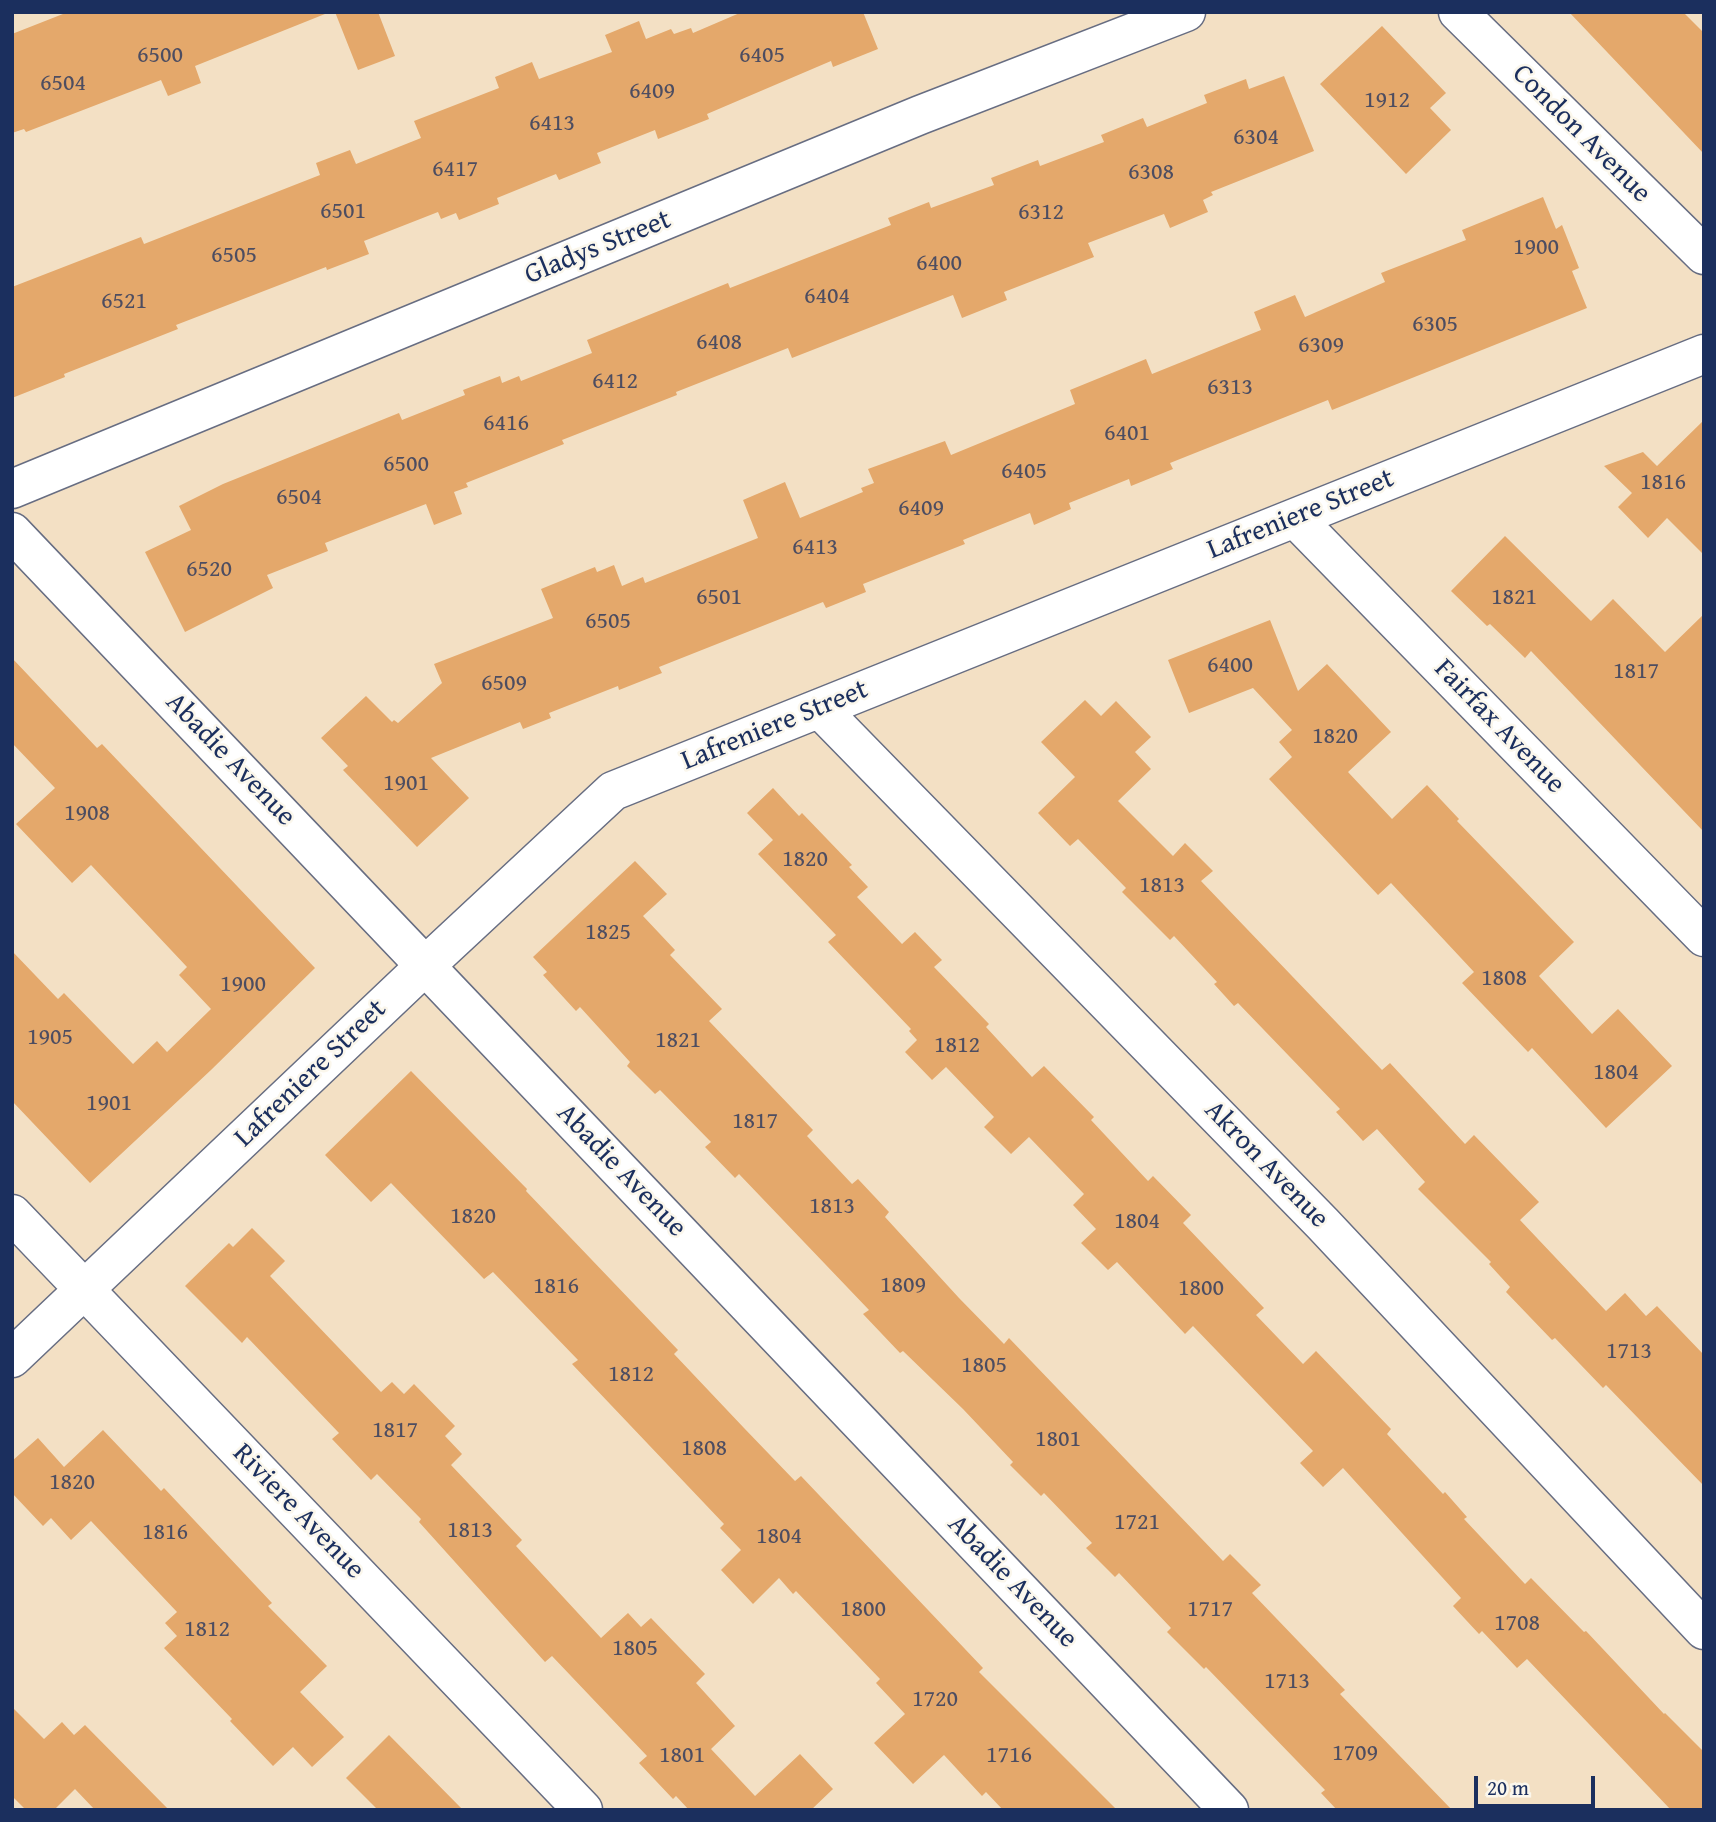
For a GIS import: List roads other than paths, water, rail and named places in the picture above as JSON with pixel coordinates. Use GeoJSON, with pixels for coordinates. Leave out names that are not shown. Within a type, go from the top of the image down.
{"type":"FeatureCollection","features":[{"type":"Feature","properties":{"kind":"street","name":"Gladys Street"},"geometry":{"type":"LineString","coordinates":[[12,489],[920,115],[1186,12]]}},
{"type":"Feature","properties":{"kind":"street","name":"Condon Avenue"},"geometry":{"type":"LineString","coordinates":[[1458,12],[1704,255]]}},
{"type":"Feature","properties":{"kind":"street","name":"Lafreniere Street"},"geometry":{"type":"LineString","coordinates":[[12,1358],[613,791],[1704,354]]}},
{"type":"Feature","properties":{"kind":"street","name":"Fairfax Avenue"},"geometry":{"type":"LineString","coordinates":[[1295,518],[1704,937]]}},
{"type":"Feature","properties":{"kind":"street","name":"Abadie Avenue"},"geometry":{"type":"LineString","coordinates":[[12,532],[1229,1810]]}},
{"type":"Feature","properties":{"kind":"street","name":"Akron Avenue"},"geometry":{"type":"LineString","coordinates":[[820,709],[1323,1224],[1704,1630]]}},
{"type":"Feature","properties":{"kind":"street","name":"Riviere Avenue"},"geometry":{"type":"LineString","coordinates":[[12,1214],[583,1810]]}}]}
